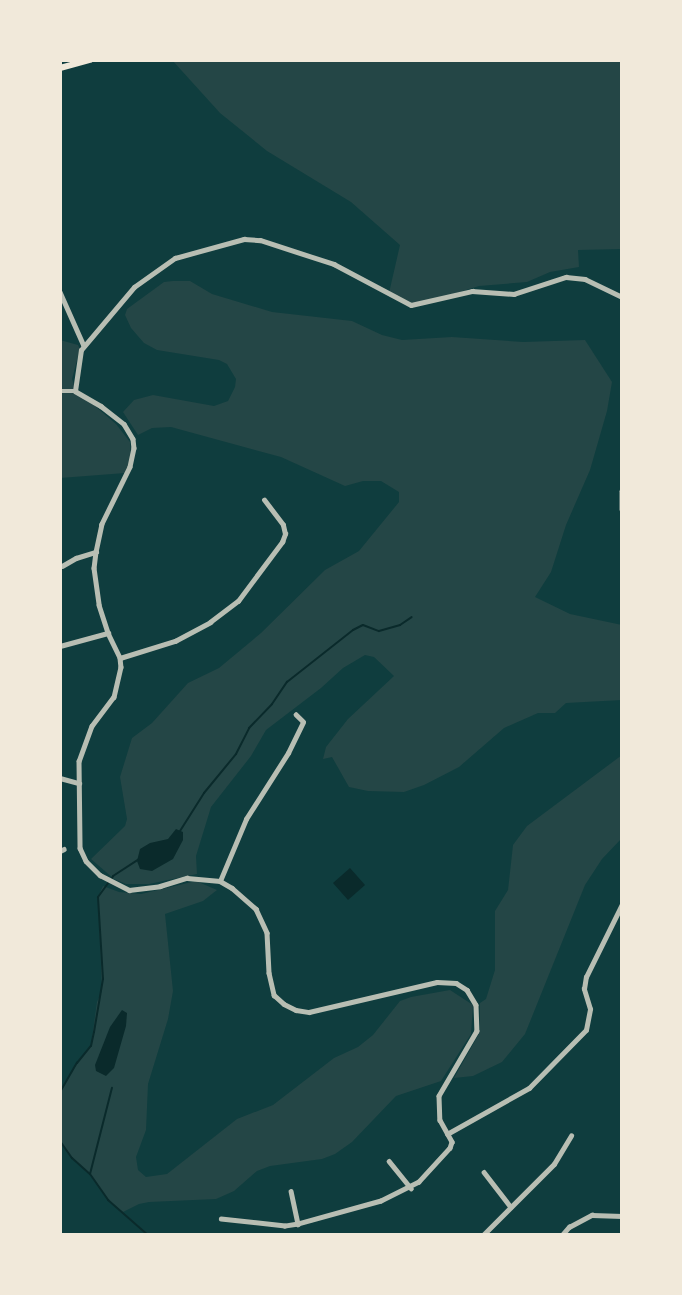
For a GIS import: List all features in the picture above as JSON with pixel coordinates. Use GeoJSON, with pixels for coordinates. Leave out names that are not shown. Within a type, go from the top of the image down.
{"type":"FeatureCollection","features":[{"type":"Feature","properties":{"kind":"main road"},"geometry":{"type":"LineString","coordinates":[[60,68],[90,60]]}},
{"type":"Feature","properties":{"kind":"street"},"geometry":{"type":"LineString","coordinates":[[75,391],[80,356],[84,346],[134,287],[175,258],[244,239],[255,238],[334,264],[411,305],[472,291],[514,294],[566,277],[585,279],[622,297]]}},
{"type":"Feature","properties":{"kind":"street"},"geometry":{"type":"LineString","coordinates":[[60,292],[84,346]]}},
{"type":"Feature","properties":{"kind":"street"},"geometry":{"type":"LineString","coordinates":[[60,392],[75,391],[101,406],[124,424],[133,439],[134,448],[130,466],[102,524],[96,552],[96,587],[108,633],[120,657],[118,687],[85,739],[79,761],[80,848],[86,861],[100,875],[129,890],[160,886],[188,878],[220,881],[256,909],[267,933],[271,986],[274,995],[284,1004],[309,1012],[437,982],[456,983],[467,990],[476,1005],[477,1031],[439,1096],[440,1120],[452,1142],[450,1148],[411,1188],[381,1201],[298,1224],[285,1226],[221,1219]]}},
{"type":"Feature","properties":{"kind":"street"},"geometry":{"type":"LineString","coordinates":[[622,491],[622,509]]}},
{"type":"Feature","properties":{"kind":"street"},"geometry":{"type":"LineString","coordinates":[[120,657],[175,640],[210,622],[238,601],[269,561],[285,534],[283,525],[264,500]]}},
{"type":"Feature","properties":{"kind":"street"},"geometry":{"type":"LineString","coordinates":[[62,566],[76,558],[96,552]]}},
{"type":"Feature","properties":{"kind":"street"},"geometry":{"type":"LineString","coordinates":[[60,646],[108,633]]}},
{"type":"Feature","properties":{"kind":"street"},"geometry":{"type":"LineString","coordinates":[[220,881],[246,819],[288,753],[303,722],[296,715]]}},
{"type":"Feature","properties":{"kind":"street"},"geometry":{"type":"LineString","coordinates":[[60,778],[79,783]]}},
{"type":"Feature","properties":{"kind":"street"},"geometry":{"type":"LineString","coordinates":[[447,1134],[529,1088],[586,1030],[590,1009],[584,989],[586,977],[622,904]]}},
{"type":"Feature","properties":{"kind":"street"},"geometry":{"type":"LineString","coordinates":[[483,1235],[554,1164],[571,1136]]}},
{"type":"Feature","properties":{"kind":"street"},"geometry":{"type":"LineString","coordinates":[[389,1161],[411,1188]]}},
{"type":"Feature","properties":{"kind":"street"},"geometry":{"type":"LineString","coordinates":[[484,1172],[511,1207]]}},
{"type":"Feature","properties":{"kind":"street"},"geometry":{"type":"LineString","coordinates":[[291,1191],[298,1224]]}},
{"type":"Feature","properties":{"kind":"street"},"geometry":{"type":"LineString","coordinates":[[562,1235],[569,1227],[592,1215],[622,1216]]}},
{"type":"Feature","properties":{"kind":"shaded area"},"geometry":{"type":"Polygon","coordinates":[[[172,60],[622,60],[622,249],[578,250],[579,267],[550,272],[527,282],[479,286],[418,305],[389,293],[400,245],[351,202],[267,151],[220,113],[172,60]]]}},
{"type":"Feature","properties":{"kind":"shaded area"},"geometry":{"type":"Polygon","coordinates":[[[190,281],[212,294],[272,312],[352,321],[382,335],[402,340],[452,337],[523,342],[585,340],[612,382],[607,411],[590,470],[566,525],[551,572],[535,597],[570,614],[622,625],[622,700],[566,703],[555,713],[538,713],[504,728],[459,767],[424,785],[404,792],[368,791],[349,787],[332,757],[323,759],[326,747],[348,719],[394,676],[374,657],[365,655],[343,668],[266,730],[251,756],[211,807],[196,856],[197,874],[149,884],[126,884],[114,879],[91,859],[125,826],[127,819],[120,777],[132,738],[152,723],[188,683],[219,668],[261,633],[325,570],[359,551],[399,502],[399,492],[381,481],[363,481],[345,486],[281,457],[171,427],[152,428],[138,435],[123,412],[134,400],[153,395],[214,406],[228,401],[235,387],[236,379],[227,364],[219,360],[157,350],[144,343],[131,328],[125,315],[127,309],[164,282],[190,281]]]}},
{"type":"Feature","properties":{"kind":"shaded area"},"geometry":{"type":"Polygon","coordinates":[[[60,340],[78,345],[80,349],[72,379],[78,396],[88,400],[116,424],[130,442],[131,458],[125,473],[60,478],[60,340]]]}},
{"type":"Feature","properties":{"kind":"shaded area"},"geometry":{"type":"Polygon","coordinates":[[[622,755],[622,838],[602,859],[585,885],[525,1034],[502,1062],[473,1076],[454,1078],[480,1032],[480,1003],[486,999],[495,970],[495,911],[508,890],[513,845],[527,826],[622,755]]]}},
{"type":"Feature","properties":{"kind":"shaded area"},"geometry":{"type":"Polygon","coordinates":[[[176,829],[183,832],[183,840],[173,859],[152,871],[140,869],[137,861],[140,849],[150,843],[168,839],[176,829]]]}},
{"type":"Feature","properties":{"kind":"shaded area"},"geometry":{"type":"Polygon","coordinates":[[[350,868],[365,885],[348,900],[333,883],[350,868]]]}},
{"type":"Feature","properties":{"kind":"shaded area"},"geometry":{"type":"Polygon","coordinates":[[[196,881],[217,890],[203,901],[165,914],[173,991],[168,1019],[148,1084],[146,1130],[136,1157],[138,1170],[146,1177],[167,1174],[237,1119],[273,1105],[334,1058],[358,1047],[373,1035],[400,1001],[450,990],[473,1005],[471,1034],[441,1081],[396,1096],[352,1142],[335,1154],[322,1159],[270,1166],[257,1171],[234,1191],[216,1199],[149,1202],[123,1212],[108,1200],[90,1174],[72,1158],[60,1141],[60,1092],[77,1063],[91,1046],[97,1002],[102,991],[98,897],[103,886],[119,892],[141,894],[196,881]]]}},
{"type":"Feature","properties":{"kind":"shaded area"},"geometry":{"type":"Polygon","coordinates":[[[122,1010],[127,1013],[126,1026],[114,1068],[106,1076],[96,1071],[95,1065],[110,1027],[122,1010]]]}},
{"type":"Feature","properties":{"kind":"waterway"},"geometry":{"type":"LineString","coordinates":[[180,831],[204,793],[236,754],[249,728],[272,704],[287,682],[353,630],[363,625],[379,631],[400,625],[412,617]]}},
{"type":"Feature","properties":{"kind":"waterway"},"geometry":{"type":"LineString","coordinates":[[60,1092],[77,1063],[91,1046],[94,1032],[103,979],[98,897],[113,876],[138,860]]}},
{"type":"Feature","properties":{"kind":"waterway"},"geometry":{"type":"LineString","coordinates":[[90,1174],[112,1088]]}},
{"type":"Feature","properties":{"kind":"waterway"},"geometry":{"type":"LineString","coordinates":[[60,1141],[72,1158],[90,1174],[108,1200],[148,1235]]}}]}
